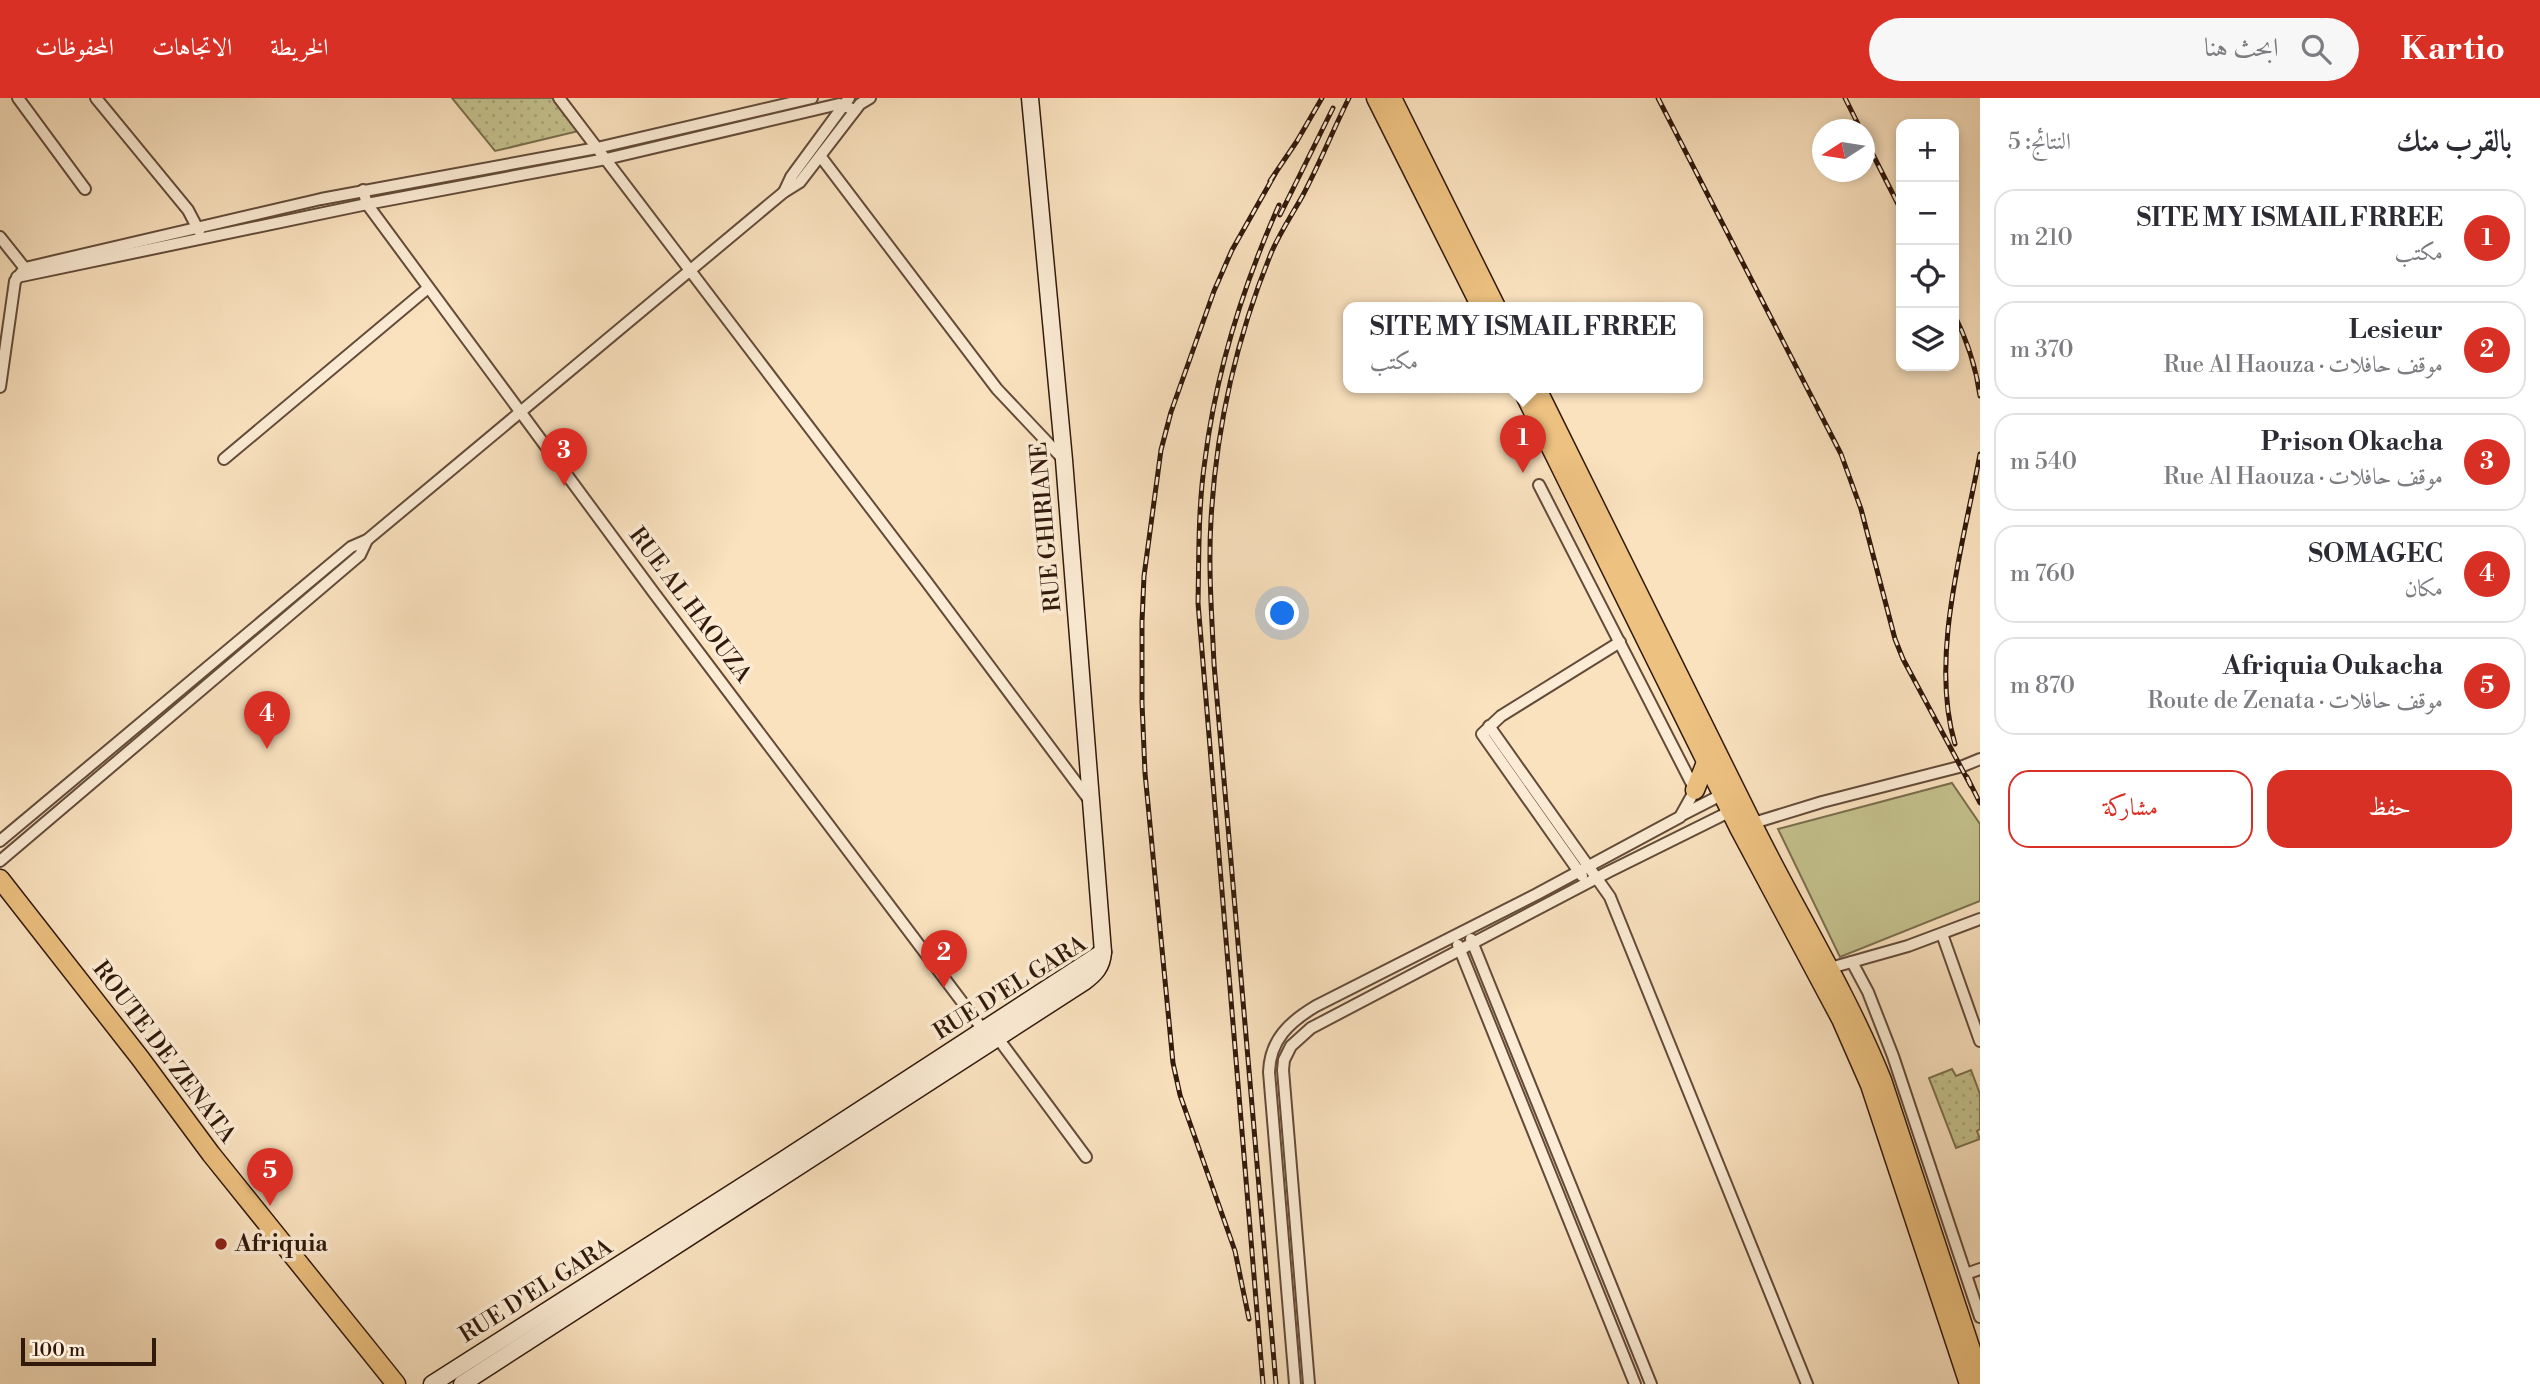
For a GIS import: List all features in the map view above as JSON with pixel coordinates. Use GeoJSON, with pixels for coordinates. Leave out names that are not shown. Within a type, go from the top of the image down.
{"type":"FeatureCollection","features":[{"type":"Feature","properties":{"kind":"main road"},"geometry":{"type":"LineString","coordinates":[[1376,98],[1478,302]]}},
{"type":"Feature","properties":{"kind":"main road"},"geometry":{"type":"LineString","coordinates":[[1392,98],[1494,302]]}},
{"type":"Feature","properties":{"kind":"main road"},"geometry":{"type":"LineString","coordinates":[[1524,393],[1707,760],[1729,791]]}},
{"type":"Feature","properties":{"kind":"main road"},"geometry":{"type":"LineString","coordinates":[[1539,393],[1857,1052],[1969,1384]]}},
{"type":"Feature","properties":{"kind":"main road"},"geometry":{"type":"LineString","coordinates":[[1695,790],[1707,760]]}},
{"type":"Feature","properties":{"kind":"main road"},"geometry":{"type":"LineString","coordinates":[[1746,826],[1829,968],[1882,1080],[1980,1377]]}},
{"type":"Feature","properties":{"kind":"main road","name":"ROUTE DE ZENATA"},"geometry":{"type":"LineString","coordinates":[[0,879],[140,1058],[211,1154],[396,1384]]}},
{"type":"Feature","properties":{"kind":"street"},"geometry":{"type":"LineString","coordinates":[[18,98],[85,189]]}},
{"type":"Feature","properties":{"kind":"street"},"geometry":{"type":"LineString","coordinates":[[96,98],[188,210],[201,239]]}},
{"type":"Feature","properties":{"kind":"street"},"geometry":{"type":"LineString","coordinates":[[559,98],[1091,803]]}},
{"type":"Feature","properties":{"kind":"street"},"geometry":{"type":"LineString","coordinates":[[0,387],[15,281],[24,273],[197,226],[363,190],[597,148],[812,98]]}},
{"type":"Feature","properties":{"kind":"street","name":"RUE GHIRIANE"},"geometry":{"type":"LineString","coordinates":[[1030,98],[1064,460],[1103,952]]}},
{"type":"Feature","properties":{"kind":"street"},"geometry":{"type":"LineString","coordinates":[[24,273],[606,159],[855,102]]}},
{"type":"Feature","properties":{"kind":"street"},"geometry":{"type":"LineString","coordinates":[[0,841],[351,547],[367,540],[784,192],[800,182],[821,157],[855,102]]}},
{"type":"Feature","properties":{"kind":"street"},"geometry":{"type":"LineString","coordinates":[[784,192],[791,177],[855,102]]}},
{"type":"Feature","properties":{"kind":"street"},"geometry":{"type":"LineString","coordinates":[[821,157],[997,389],[1064,460]]}},
{"type":"Feature","properties":{"kind":"street","name":"RUE AL HAOUZA"},"geometry":{"type":"LineString","coordinates":[[363,190],[367,204],[654,593],[990,1036],[1086,1157]]}},
{"type":"Feature","properties":{"kind":"street"},"geometry":{"type":"LineString","coordinates":[[0,237],[24,273]]}},
{"type":"Feature","properties":{"kind":"street"},"geometry":{"type":"LineString","coordinates":[[224,458],[428,288]]}},
{"type":"Feature","properties":{"kind":"street"},"geometry":{"type":"LineString","coordinates":[[1539,485],[1695,790],[1680,817]]}},
{"type":"Feature","properties":{"kind":"street"},"geometry":{"type":"LineString","coordinates":[[0,861],[360,555],[367,540]]}},
{"type":"Feature","properties":{"kind":"street"},"geometry":{"type":"LineString","coordinates":[[1620,642],[1489,726],[1483,732],[1483,739],[1578,872],[1605,889],[1807,1384]]}},
{"type":"Feature","properties":{"kind":"street"},"geometry":{"type":"LineString","coordinates":[[1489,726],[1590,866],[1593,881]]}},
{"type":"Feature","properties":{"kind":"street"},"geometry":{"type":"LineString","coordinates":[[1746,826],[1822,802],[1963,766],[1980,759]]}},
{"type":"Feature","properties":{"kind":"street"},"geometry":{"type":"LineString","coordinates":[[1295,1384],[1269,1072],[1272,1048],[1289,1026],[1316,1006],[1504,911],[1729,791]]}},
{"type":"Feature","properties":{"kind":"street"},"geometry":{"type":"LineString","coordinates":[[1309,1384],[1283,1070],[1287,1052],[1311,1028],[1738,808]]}},
{"type":"Feature","properties":{"kind":"street"},"geometry":{"type":"LineString","coordinates":[[1504,911],[1510,924]]}},
{"type":"Feature","properties":{"kind":"street"},"geometry":{"type":"LineString","coordinates":[[1829,968],[1941,934],[1980,919]]}},
{"type":"Feature","properties":{"kind":"street"},"geometry":{"type":"LineString","coordinates":[[1468,929],[1651,1384]]}},
{"type":"Feature","properties":{"kind":"street"},"geometry":{"type":"LineString","coordinates":[[1941,934],[1980,1041]]}},
{"type":"Feature","properties":{"kind":"street"},"geometry":{"type":"LineString","coordinates":[[1454,936],[1634,1384]]}},
{"type":"Feature","properties":{"kind":"street","name":"RUE D'EL GARA"},"geometry":{"type":"LineString","coordinates":[[462,1384],[598,1288],[990,1036],[1103,952]]}},
{"type":"Feature","properties":{"kind":"street"},"geometry":{"type":"LineString","coordinates":[[1852,962],[1868,992],[1893,1056],[1980,1317]]}},
{"type":"Feature","properties":{"kind":"street"},"geometry":{"type":"LineString","coordinates":[[1289,1026],[1300,1038]]}},
{"type":"Feature","properties":{"kind":"street"},"geometry":{"type":"LineString","coordinates":[[1576,1238],[1590,1232]]}},
{"type":"Feature","properties":{"kind":"street"},"geometry":{"type":"LineString","coordinates":[[1966,1274],[1980,1269]]}},
{"type":"Feature","properties":{"kind":"street","name":"RUE D'EL GARA"},"geometry":{"type":"LineString","coordinates":[[432,1384],[598,1288]]}},
{"type":"Feature","properties":{"kind":"shaded area"},"geometry":{"type":"Polygon","coordinates":[[[452,98],[558,98],[583,130],[495,151],[452,98]]]}},
{"type":"Feature","properties":{"kind":"shaded area"},"geometry":{"type":"Polygon","coordinates":[[[1952,783],[1980,824],[1980,901],[1840,957],[1778,829],[1952,783]]]}},
{"type":"Feature","properties":{"kind":"shaded area"},"geometry":{"type":"Polygon","coordinates":[[[1952,1069],[1956,1076],[1971,1070],[1980,1094],[1980,1129],[1977,1131],[1980,1139],[1956,1148],[1929,1078],[1952,1069]]]}},
{"type":"Feature","properties":{"kind":"railway"},"geometry":{"type":"LineString","coordinates":[[1270,181],[1322,98]]}},
{"type":"Feature","properties":{"kind":"railway"},"geometry":{"type":"LineString","coordinates":[[1276,1384],[1214,664],[1210,574],[1211,520],[1223,417],[1248,316],[1272,251],[1309,183],[1349,98]]}},
{"type":"Feature","properties":{"kind":"railway"},"geometry":{"type":"LineString","coordinates":[[1658,98],[1841,454],[1861,509],[1895,639],[1971,786]]}},
{"type":"Feature","properties":{"kind":"railway"},"geometry":{"type":"LineString","coordinates":[[1845,98],[1856,119]]}},
{"type":"Feature","properties":{"kind":"railway"},"geometry":{"type":"LineString","coordinates":[[1280,215],[1333,108]]}},
{"type":"Feature","properties":{"kind":"railway"},"geometry":{"type":"LineString","coordinates":[[1875,159],[1896,200]]}},
{"type":"Feature","properties":{"kind":"railway"},"geometry":{"type":"LineString","coordinates":[[1249,1319],[1235,1251],[1180,1095],[1173,1063],[1145,773],[1142,622],[1144,576],[1161,450],[1171,412],[1214,291],[1232,250],[1275,174]]}},
{"type":"Feature","properties":{"kind":"railway"},"geometry":{"type":"LineString","coordinates":[[1263,1384],[1198,603],[1201,496],[1216,394],[1243,298],[1279,205]]}},
{"type":"Feature","properties":{"kind":"railway"},"geometry":{"type":"LineString","coordinates":[[1959,325],[1970,354],[1980,396]]}},
{"type":"Feature","properties":{"kind":"railway"},"geometry":{"type":"LineString","coordinates":[[1955,744],[1948,710],[1947,638],[1958,562],[1980,454]]}},
{"type":"Feature","properties":{"kind":"railway"},"geometry":{"type":"LineString","coordinates":[[1967,777],[1980,803]]}},
{"type":"Feature","properties":{"kind":"place","name":"SITE MY ISMAIL FRREE"},"geometry":{"type":"Point","coordinates":[1523,473]}},
{"type":"Feature","properties":{"kind":"place","name":"Prison Okacha"},"geometry":{"type":"Point","coordinates":[564,486]}},
{"type":"Feature","properties":{"kind":"place","name":"SOMAGEC"},"geometry":{"type":"Point","coordinates":[267,749]}},
{"type":"Feature","properties":{"kind":"place","name":"Lesieur"},"geometry":{"type":"Point","coordinates":[944,988]}},
{"type":"Feature","properties":{"kind":"place","name":"Afriquia Oukacha"},"geometry":{"type":"Point","coordinates":[270,1206]}},
{"type":"Feature","properties":{"kind":"place","name":"Afriquia"},"geometry":{"type":"Point","coordinates":[221,1244]}}]}
